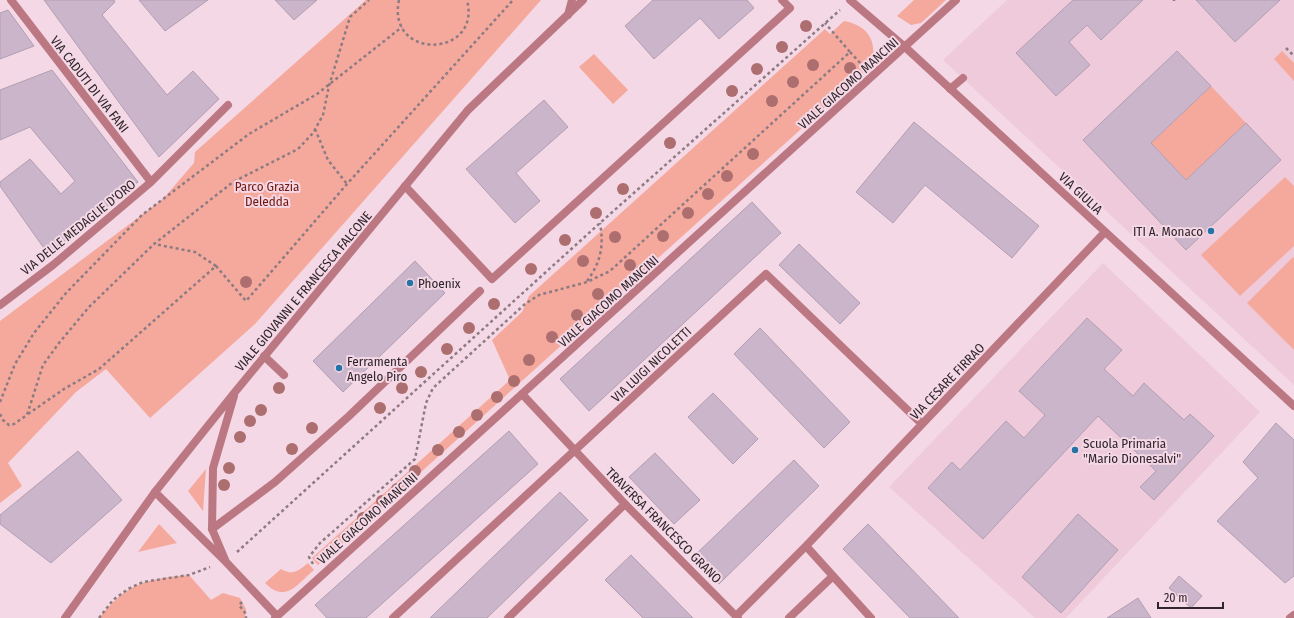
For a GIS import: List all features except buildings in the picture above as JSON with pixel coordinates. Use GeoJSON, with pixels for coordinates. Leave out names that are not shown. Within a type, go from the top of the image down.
{"type":"FeatureCollection","features":[{"type":"Feature","properties":{"kind":"street","name":"VIA CADUTI DI VIA FANI"},"geometry":{"type":"LineString","coordinates":[[11,0],[151,182]]}},
{"type":"Feature","properties":{"kind":"street"},"geometry":{"type":"LineString","coordinates":[[568,15],[572,0]]}},
{"type":"Feature","properties":{"kind":"street","name":"VIALE GIOVANNI E FRANCESCA FALCONE"},"geometry":{"type":"LineString","coordinates":[[65,618],[155,492],[264,356],[468,110],[584,0]]}},
{"type":"Feature","properties":{"kind":"street"},"geometry":{"type":"LineString","coordinates":[[405,186],[492,279],[790,8],[782,0]]}},
{"type":"Feature","properties":{"kind":"street","name":"VIA GIULIA"},"geometry":{"type":"LineString","coordinates":[[850,0],[905,47],[1294,406]]}},
{"type":"Feature","properties":{"kind":"street","name":"VIALE GIACOMO MANCINI"},"geometry":{"type":"LineString","coordinates":[[277,617],[956,0]]}},
{"type":"Feature","properties":{"kind":"street"},"geometry":{"type":"LineString","coordinates":[[950,89],[963,78]]}},
{"type":"Feature","properties":{"kind":"street","name":"VIA DELLE MEDAGLIE D'ORO"},"geometry":{"type":"LineString","coordinates":[[0,305],[53,265],[151,182],[228,105]]}},
{"type":"Feature","properties":{"kind":"street","name":"VIA CESARE FIRRAO"},"geometry":{"type":"LineString","coordinates":[[737,617],[1105,232]]}},
{"type":"Feature","properties":{"kind":"street","name":"VIA LUIGI NICOLETTI"},"geometry":{"type":"LineString","coordinates":[[393,618],[766,274],[922,424]]}},
{"type":"Feature","properties":{"kind":"street"},"geometry":{"type":"LineString","coordinates":[[212,529],[275,482],[349,416],[480,291]]}},
{"type":"Feature","properties":{"kind":"street"},"geometry":{"type":"LineString","coordinates":[[264,356],[284,375]]}},
{"type":"Feature","properties":{"kind":"street"},"geometry":{"type":"LineString","coordinates":[[226,562],[212,529],[213,468],[235,392]]}},
{"type":"Feature","properties":{"kind":"street","name":"TRAVERSA FRANCESCO GRANO"},"geometry":{"type":"LineString","coordinates":[[522,394],[625,504],[737,617]]}},
{"type":"Feature","properties":{"kind":"street"},"geometry":{"type":"LineString","coordinates":[[155,492],[226,562],[277,617]]}},
{"type":"Feature","properties":{"kind":"street"},"geometry":{"type":"LineString","coordinates":[[508,618],[625,504]]}},
{"type":"Feature","properties":{"kind":"street"},"geometry":{"type":"LineString","coordinates":[[806,546],[871,618]]}},
{"type":"Feature","properties":{"kind":"street"},"geometry":{"type":"LineString","coordinates":[[789,618],[833,576]]}},
{"type":"Feature","properties":{"kind":"street"},"geometry":{"type":"LineString","coordinates":[[1290,618],[1294,615]]}},
{"type":"Feature","properties":{"kind":"path"},"geometry":{"type":"LineString","coordinates":[[27,415],[43,365],[90,308],[154,244],[234,182],[298,149],[316,129],[323,115],[329,86],[350,17],[369,0]]}},
{"type":"Feature","properties":{"kind":"path"},"geometry":{"type":"LineString","coordinates":[[399,0],[398,18],[402,27],[414,40],[431,46],[448,42],[462,31],[468,15],[467,0]]}},
{"type":"Feature","properties":{"kind":"path"},"geometry":{"type":"LineString","coordinates":[[154,244],[195,252],[216,266],[246,301],[347,184],[513,0]]}},
{"type":"Feature","properties":{"kind":"path"},"geometry":{"type":"LineString","coordinates":[[99,618],[113,600],[128,589],[142,582],[189,575],[226,562],[600,223],[850,0]]}},
{"type":"Feature","properties":{"kind":"path"},"geometry":{"type":"LineString","coordinates":[[825,23],[866,70]]}},
{"type":"Feature","properties":{"kind":"path"},"geometry":{"type":"LineString","coordinates":[[0,402],[15,364],[34,333],[66,293],[142,215],[249,134],[329,86],[402,27]]}},
{"type":"Feature","properties":{"kind":"path"},"geometry":{"type":"LineString","coordinates":[[1286,48],[1294,56]]}},
{"type":"Feature","properties":{"kind":"path"},"geometry":{"type":"LineString","coordinates":[[322,575],[309,557],[323,539],[415,459],[426,403],[433,388],[525,304],[539,295],[586,282],[610,271],[658,229],[850,52]]}},
{"type":"Feature","properties":{"kind":"path"},"geometry":{"type":"LineString","coordinates":[[316,129],[328,160],[347,184]]}},
{"type":"Feature","properties":{"kind":"path"},"geometry":{"type":"LineString","coordinates":[[586,282],[596,269],[602,251],[603,238],[600,223]]}},
{"type":"Feature","properties":{"kind":"path"},"geometry":{"type":"LineString","coordinates":[[0,414],[3,420],[9,425],[14,424],[64,389],[99,369],[216,266]]}},
{"type":"Feature","properties":{"kind":"path"},"geometry":{"type":"LineString","coordinates":[[242,602],[239,605],[246,614],[246,618]]}},
{"type":"Feature","properties":{"kind":"shaded area","name":"ITI A. Monaco"},"geometry":{"type":"Polygon","coordinates":[[[1007,0],[1294,0],[1294,385],[943,60],[1007,0]]]}},
{"type":"Feature","properties":{"kind":"shaded area","name":"Scuola Primaria \"Mario Dionesalvi\""},"geometry":{"type":"Polygon","coordinates":[[[1103,263],[1260,412],[1066,618],[1035,618],[889,487],[1103,263]]]}},
{"type":"Feature","properties":{"kind":"green space","name":"Parco Grazia Deledda"},"geometry":{"type":"Polygon","coordinates":[[[366,0],[541,0],[255,324],[150,418],[106,369],[76,392],[8,463],[22,486],[0,503],[0,321],[163,199],[194,163],[195,152],[366,0]]]}},
{"type":"Feature","properties":{"kind":"green space"},"geometry":{"type":"Polygon","coordinates":[[[914,0],[946,0],[921,23],[911,25],[897,16],[914,0]]]}},
{"type":"Feature","properties":{"kind":"green space"},"geometry":{"type":"Polygon","coordinates":[[[844,21],[853,23],[860,27],[869,36],[873,49],[872,65],[318,565],[312,558],[510,380],[492,340],[522,312],[529,296],[825,29],[830,34],[844,21]]]}},
{"type":"Feature","properties":{"kind":"green space"},"geometry":{"type":"Polygon","coordinates":[[[1282,51],[1294,63],[1294,81],[1274,59],[1282,51]]]}},
{"type":"Feature","properties":{"kind":"green space"},"geometry":{"type":"Polygon","coordinates":[[[594,54],[628,90],[613,104],[579,67],[594,54]]]}},
{"type":"Feature","properties":{"kind":"green space"},"geometry":{"type":"Polygon","coordinates":[[[1211,86],[1246,123],[1186,180],[1151,143],[1211,86]]]}},
{"type":"Feature","properties":{"kind":"green space"},"geometry":{"type":"Polygon","coordinates":[[[1285,177],[1294,186],[1294,246],[1240,296],[1201,255],[1285,177]]]}},
{"type":"Feature","properties":{"kind":"green space"},"geometry":{"type":"Polygon","coordinates":[[[1293,257],[1294,259],[1294,350],[1247,303],[1293,257]]]}},
{"type":"Feature","properties":{"kind":"green space"},"geometry":{"type":"Polygon","coordinates":[[[206,469],[203,511],[188,491],[206,469]]]}},
{"type":"Feature","properties":{"kind":"green space"},"geometry":{"type":"Polygon","coordinates":[[[159,524],[177,543],[138,552],[159,524]]]}},
{"type":"Feature","properties":{"kind":"green space"},"geometry":{"type":"Polygon","coordinates":[[[308,563],[314,570],[291,590],[279,592],[272,589],[265,583],[281,569],[289,572],[295,572],[308,563]]]}},
{"type":"Feature","properties":{"kind":"green space"},"geometry":{"type":"Polygon","coordinates":[[[189,575],[211,600],[223,593],[240,598],[246,609],[245,618],[99,618],[119,597],[138,585],[160,578],[189,575]]]}},
{"type":"Feature","properties":{"kind":"place","name":"ITI A. Monaco"},"geometry":{"type":"Point","coordinates":[1211,231]}},
{"type":"Feature","properties":{"kind":"place","name":"Phoenix"},"geometry":{"type":"Point","coordinates":[410,283]}},
{"type":"Feature","properties":{"kind":"place","name":"Ferramenta Angelo Piro"},"geometry":{"type":"Point","coordinates":[339,368]}},
{"type":"Feature","properties":{"kind":"place","name":"Scuola Primaria \"Mario Dionesalvi\""},"geometry":{"type":"Point","coordinates":[1075,450]}}]}
